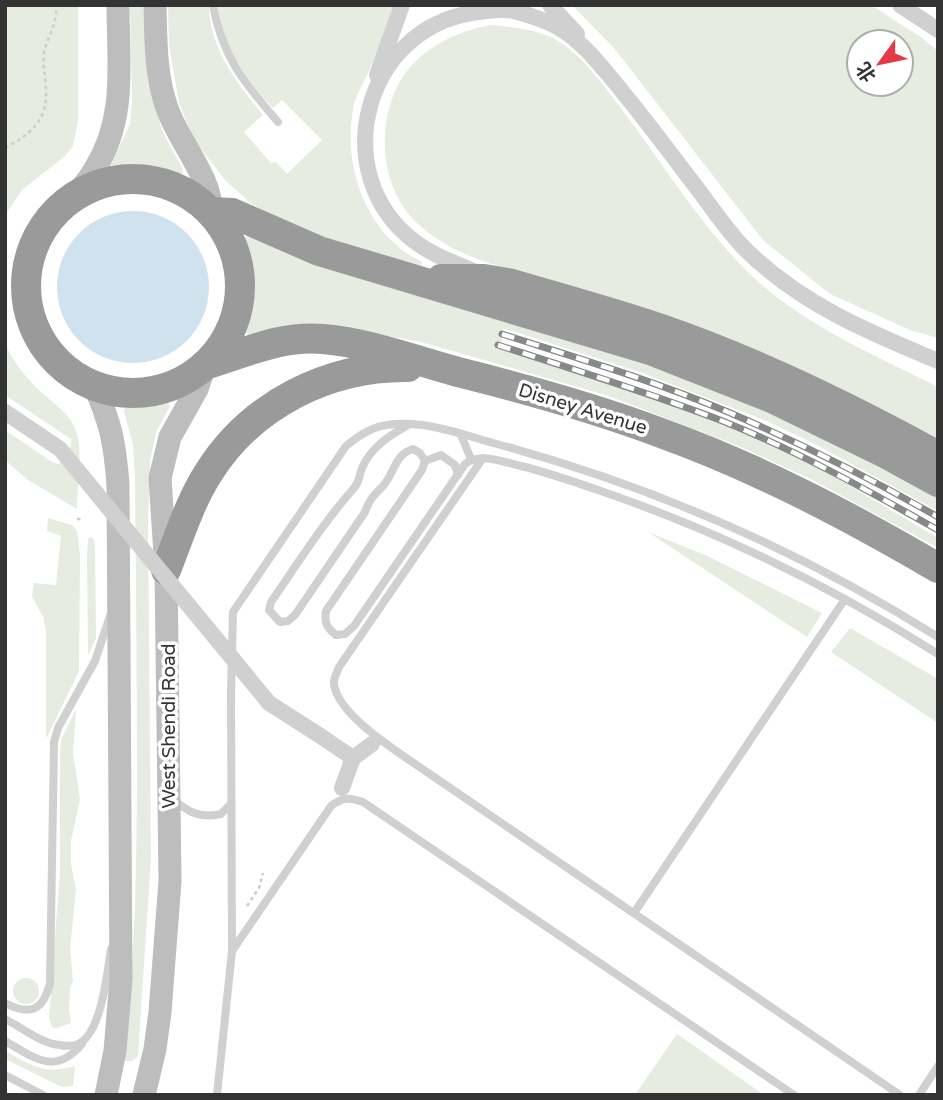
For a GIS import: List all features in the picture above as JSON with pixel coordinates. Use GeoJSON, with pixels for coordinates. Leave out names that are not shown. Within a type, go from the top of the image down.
{"type":"FeatureCollection","features":[{"type":"Feature","properties":{"kind":"highway"},"geometry":{"type":"LineString","coordinates":[[118,179],[143,179],[168,184],[191,196],[211,212],[230,241],[240,273],[238,307],[234,318],[226,339],[205,365],[177,384],[144,393],[110,390],[94,385],[75,376],[59,363],[45,347],[35,328],[28,309],[26,288],[27,267],[33,247],[42,228],[55,212],[71,198],[93,186],[118,179]]}},
{"type":"Feature","properties":{"kind":"highway"},"geometry":{"type":"LineString","coordinates":[[211,212],[232,213],[319,251],[470,298],[593,331],[714,374],[832,426],[938,482]]}},
{"type":"Feature","properties":{"kind":"highway"},"geometry":{"type":"LineString","coordinates":[[415,279],[484,279],[508,283],[662,330],[723,353],[843,406],[938,456]]}},
{"type":"Feature","properties":{"kind":"highway","name":"Disney Avenue"},"geometry":{"type":"LineString","coordinates":[[205,365],[264,344],[322,339],[353,344],[537,393],[663,433],[780,484],[938,568]]}},
{"type":"Feature","properties":{"kind":"highway"},"geometry":{"type":"LineString","coordinates":[[166,570],[208,472],[232,440],[262,413],[324,380],[351,373],[385,367],[440,367]]}},
{"type":"Feature","properties":{"kind":"street"},"geometry":{"type":"LineString","coordinates":[[71,198],[89,178],[112,136],[119,90],[118,5]]}},
{"type":"Feature","properties":{"kind":"street"},"geometry":{"type":"LineString","coordinates":[[155,5],[156,63],[161,88],[173,125],[212,198],[211,212]]}},
{"type":"Feature","properties":{"kind":"street"},"geometry":{"type":"LineString","coordinates":[[402,5],[367,111],[364,145],[370,177],[381,203],[413,241],[455,264],[508,283]]}},
{"type":"Feature","properties":{"kind":"street"},"geometry":{"type":"LineString","coordinates":[[550,5],[568,22],[746,250],[775,275],[828,313],[938,361]]}},
{"type":"Feature","properties":{"kind":"street"},"geometry":{"type":"LineString","coordinates":[[900,5],[938,30]]}},
{"type":"Feature","properties":{"kind":"street"},"geometry":{"type":"LineString","coordinates":[[367,111],[378,81],[411,41],[436,25],[460,15],[491,10],[511,10],[558,27],[575,40],[636,108]]}},
{"type":"Feature","properties":{"kind":"street","name":"West Shendi Road"},"geometry":{"type":"LineString","coordinates":[[144,1095],[155,1049],[164,976],[170,881],[166,570],[160,478],[170,437],[197,389],[205,365]]}},
{"type":"Feature","properties":{"kind":"street"},"geometry":{"type":"LineString","coordinates":[[94,385],[107,414],[115,442],[120,587],[121,979],[115,1051],[106,1095]]}},
{"type":"Feature","properties":{"kind":"street"},"geometry":{"type":"LineString","coordinates":[[5,412],[60,449],[268,703],[352,758]]}},
{"type":"Feature","properties":{"kind":"street"},"geometry":{"type":"LineString","coordinates":[[342,788],[352,758],[372,744]]}},
{"type":"Feature","properties":{"kind":"lane"},"geometry":{"type":"LineString","coordinates":[[213,5],[217,29],[235,69],[278,122]]}},
{"type":"Feature","properties":{"kind":"lane"},"geometry":{"type":"LineString","coordinates":[[218,1095],[232,951],[233,612],[345,446],[358,436],[389,424],[410,425],[535,454],[617,481],[769,543],[850,584],[938,637]]}},
{"type":"Feature","properties":{"kind":"lane"},"geometry":{"type":"LineString","coordinates":[[410,425],[394,433],[373,451],[361,469],[355,486],[333,512],[271,602],[269,610],[273,617],[281,622],[288,621],[295,615],[365,512],[373,493],[387,480],[398,458],[413,449],[420,453],[425,461]]}},
{"type":"Feature","properties":{"kind":"lane"},"geometry":{"type":"LineString","coordinates":[[461,435],[471,459]]}},
{"type":"Feature","properties":{"kind":"lane"},"geometry":{"type":"LineString","coordinates":[[425,461],[441,455],[455,465],[457,475]]}},
{"type":"Feature","properties":{"kind":"lane"},"geometry":{"type":"LineString","coordinates":[[425,461],[422,470],[326,611],[324,621],[336,635],[345,634],[354,626],[457,475],[471,459],[483,458],[541,471],[701,528],[845,599],[938,654]]}},
{"type":"Feature","properties":{"kind":"lane"},"geometry":{"type":"LineString","coordinates":[[483,458],[339,667],[334,679],[335,690],[375,735],[901,1095]]}},
{"type":"Feature","properties":{"kind":"lane"},"geometry":{"type":"LineString","coordinates":[[5,1003],[24,1012],[32,1010],[47,996],[50,983],[54,742],[58,728],[95,661],[120,587]]}},
{"type":"Feature","properties":{"kind":"lane"},"geometry":{"type":"LineString","coordinates":[[634,913],[845,599]]}},
{"type":"Feature","properties":{"kind":"lane"},"geometry":{"type":"LineString","coordinates":[[168,796],[199,816],[221,814],[231,804]]}},
{"type":"Feature","properties":{"kind":"lane"},"geometry":{"type":"LineString","coordinates":[[232,951],[331,806],[350,797],[363,802],[794,1095]]}},
{"type":"Feature","properties":{"kind":"lane"},"geometry":{"type":"LineString","coordinates":[[5,1041],[49,1063],[64,1060],[74,1054],[88,1036],[102,1002],[121,887]]}},
{"type":"Feature","properties":{"kind":"lane"},"geometry":{"type":"LineString","coordinates":[[5,1019],[58,1045],[77,1045],[88,1036]]}},
{"type":"Feature","properties":{"kind":"lane"},"geometry":{"type":"LineString","coordinates":[[919,1095],[938,1066]]}},
{"type":"Feature","properties":{"kind":"lane"},"geometry":{"type":"LineString","coordinates":[[5,1075],[43,1095]]}},
{"type":"Feature","properties":{"kind":"path"},"geometry":{"type":"LineString","coordinates":[[5,148],[29,134],[40,122],[46,107],[44,55],[55,23],[56,5]]}},
{"type":"Feature","properties":{"kind":"path"},"geometry":{"type":"LineString","coordinates":[[77,519],[83,519]]}},
{"type":"Feature","properties":{"kind":"path"},"geometry":{"type":"LineString","coordinates":[[247,906],[259,888],[263,873]]}},
{"type":"Feature","properties":{"kind":"shaded area"},"geometry":{"type":"Polygon","coordinates":[[[5,5],[78,5],[78,121],[73,146],[65,156],[22,190],[5,215],[5,5]]]}},
{"type":"Feature","properties":{"kind":"shaded area"},"geometry":{"type":"Polygon","coordinates":[[[130,5],[146,5],[150,83],[162,129],[182,168],[183,173],[177,177],[146,169],[114,171],[111,165],[130,124],[130,5]]]}},
{"type":"Feature","properties":{"kind":"shaded area"},"geometry":{"type":"Polygon","coordinates":[[[168,5],[209,5],[210,21],[219,50],[234,78],[263,115],[244,132],[271,163],[276,162],[287,174],[322,140],[282,100],[273,108],[253,85],[230,48],[220,20],[218,5],[397,5],[355,101],[351,151],[362,196],[372,216],[402,250],[422,262],[421,269],[287,226],[252,204],[226,181],[194,140],[179,103],[169,45],[168,5]]]}},
{"type":"Feature","properties":{"kind":"shaded area"},"geometry":{"type":"Polygon","coordinates":[[[572,5],[871,5],[907,28],[845,28],[845,98],[915,98],[915,33],[938,51],[938,338],[910,330],[830,294],[763,240],[614,48],[572,5]]]}},
{"type":"Feature","properties":{"kind":"shaded area"},"geometry":{"type":"Polygon","coordinates":[[[491,25],[545,35],[573,52],[613,97],[723,246],[761,284],[833,334],[938,387],[938,440],[605,300],[475,258],[454,249],[415,221],[397,195],[387,165],[385,133],[391,102],[406,72],[417,60],[444,41],[491,25]]]}},
{"type":"Feature","properties":{"kind":"shaded area"},"geometry":{"type":"Polygon","coordinates":[[[251,233],[674,367],[938,492],[938,511],[813,443],[764,420],[643,373],[503,328],[501,348],[655,398],[767,442],[938,538],[938,548],[811,479],[736,445],[606,395],[421,342],[321,324],[248,335],[246,327],[252,282],[243,240],[251,233]]]}},
{"type":"Feature","properties":{"kind":"shaded area"},"geometry":{"type":"Polygon","coordinates":[[[5,344],[25,376],[64,412],[76,430],[80,454],[77,509],[28,480],[5,460],[5,430],[58,464],[68,453],[71,439],[5,395],[5,344]]]}},
{"type":"Feature","properties":{"kind":"shaded area"},"geometry":{"type":"Polygon","coordinates":[[[164,399],[170,406],[156,432],[150,461],[148,523],[151,858],[138,1056],[132,1061],[125,1061],[122,1055],[134,923],[137,751],[135,476],[133,445],[124,411],[126,403],[141,404],[164,399]]]}},
{"type":"Feature","properties":{"kind":"shaded area"},"geometry":{"type":"Polygon","coordinates":[[[48,518],[72,525],[77,531],[80,554],[79,671],[46,739],[46,630],[43,617],[32,596],[34,583],[56,585],[61,536],[47,531],[48,518]]]}},
{"type":"Feature","properties":{"kind":"shaded area"},"geometry":{"type":"Polygon","coordinates":[[[648,532],[705,555],[822,613],[807,637],[648,532]]]}},
{"type":"Feature","properties":{"kind":"shaded area"},"geometry":{"type":"Polygon","coordinates":[[[91,537],[95,548],[96,638],[88,656],[87,554],[88,539],[91,537]]]}},
{"type":"Feature","properties":{"kind":"shaded area"},"geometry":{"type":"Polygon","coordinates":[[[850,628],[938,679],[938,723],[831,652],[850,628]]]}},
{"type":"Feature","properties":{"kind":"shaded area"},"geometry":{"type":"Polygon","coordinates":[[[76,709],[73,753],[80,799],[71,841],[71,864],[76,889],[70,948],[73,981],[69,1009],[71,1023],[57,1028],[52,1027],[49,1019],[60,871],[60,754],[61,740],[76,709]]]}},
{"type":"Feature","properties":{"kind":"shaded area"},"geometry":{"type":"Polygon","coordinates":[[[26,978],[35,982],[39,991],[35,1000],[26,1004],[17,1000],[13,991],[17,982],[26,978]]]}},
{"type":"Feature","properties":{"kind":"shaded area"},"geometry":{"type":"Polygon","coordinates":[[[677,1034],[764,1095],[635,1095],[677,1034]]]}},
{"type":"Feature","properties":{"kind":"shaded area"},"geometry":{"type":"Polygon","coordinates":[[[5,1051],[38,1068],[54,1070],[75,1066],[73,1086],[62,1087],[5,1059],[5,1051]]]}},
{"type":"Feature","properties":{"kind":"water"},"geometry":{"type":"Polygon","coordinates":[[[133,211],[162,217],[187,233],[203,258],[209,287],[203,316],[187,341],[162,357],[133,363],[104,357],[79,341],[63,316],[57,287],[63,258],[79,233],[104,217],[133,211]]]}},
{"type":"Feature","properties":{"kind":"railway"},"geometry":{"type":"LineString","coordinates":[[502,334],[644,380],[728,412],[782,436],[938,517]]}},
{"type":"Feature","properties":{"kind":"railway"},"geometry":{"type":"LineString","coordinates":[[498,345],[720,420],[831,471],[938,530]]}}]}
